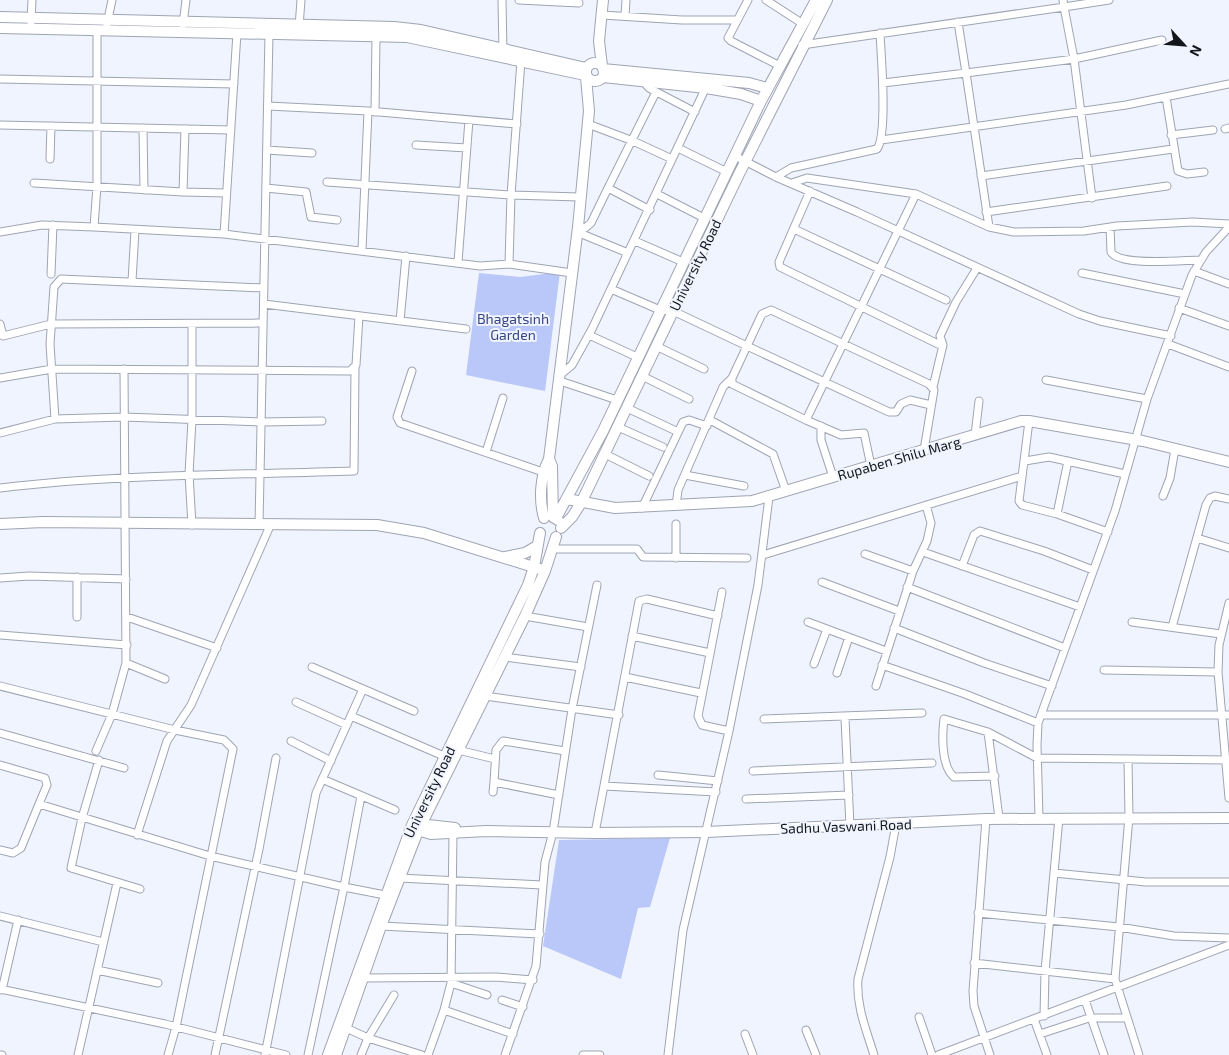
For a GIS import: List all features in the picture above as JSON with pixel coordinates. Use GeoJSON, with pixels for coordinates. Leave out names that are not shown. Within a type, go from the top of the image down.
{"type":"FeatureCollection","features":[{"type":"Feature","properties":{"kind":"street"},"geometry":{"type":"LineString","coordinates":[[32,0],[32,29]]}},
{"type":"Feature","properties":{"kind":"street"},"geometry":{"type":"LineString","coordinates":[[94,227],[97,186],[96,81],[104,27],[112,0]]}},
{"type":"Feature","properties":{"kind":"street"},"geometry":{"type":"LineString","coordinates":[[183,27],[186,0]]}},
{"type":"Feature","properties":{"kind":"street"},"geometry":{"type":"LineString","coordinates":[[298,30],[301,0]]}},
{"type":"Feature","properties":{"kind":"street"},"geometry":{"type":"LineString","coordinates":[[502,0],[502,53]]}},
{"type":"Feature","properties":{"kind":"street"},"geometry":{"type":"LineString","coordinates":[[519,0],[579,3]]}},
{"type":"Feature","properties":{"kind":"street"},"geometry":{"type":"LineString","coordinates":[[589,112],[602,73],[599,42],[603,0]]}},
{"type":"Feature","properties":{"kind":"street"},"geometry":{"type":"LineString","coordinates":[[625,16],[626,0]]}},
{"type":"Feature","properties":{"kind":"street"},"geometry":{"type":"LineString","coordinates":[[748,0],[729,34],[730,41],[780,66]]}},
{"type":"Feature","properties":{"kind":"street"},"geometry":{"type":"LineString","coordinates":[[766,0],[803,24]]}},
{"type":"Feature","properties":{"kind":"street","name":"University Road"},"geometry":{"type":"LineString","coordinates":[[551,518],[568,499],[760,101],[816,0]]}},
{"type":"Feature","properties":{"kind":"street","name":"University Road"},"geometry":{"type":"LineString","coordinates":[[561,528],[572,517],[581,503],[746,161],[827,0]]}},
{"type":"Feature","properties":{"kind":"street"},"geometry":{"type":"LineString","coordinates":[[792,45],[958,22],[1064,3],[1109,0]]}},
{"type":"Feature","properties":{"kind":"street"},"geometry":{"type":"LineString","coordinates":[[1064,3],[1082,111],[1092,198]]}},
{"type":"Feature","properties":{"kind":"street"},"geometry":{"type":"LineString","coordinates":[[602,15],[737,20]]}},
{"type":"Feature","properties":{"kind":"street"},"geometry":{"type":"LineString","coordinates":[[0,17],[31,17],[104,27]]}},
{"type":"Feature","properties":{"kind":"street"},"geometry":{"type":"LineString","coordinates":[[958,22],[989,227]]}},
{"type":"Feature","properties":{"kind":"street"},"geometry":{"type":"LineString","coordinates":[[183,27],[237,33],[269,34],[298,30],[426,39],[587,71]]}},
{"type":"Feature","properties":{"kind":"street"},"geometry":{"type":"LineString","coordinates":[[0,28],[183,27],[298,30],[406,28],[502,53],[521,61],[587,71]]}},
{"type":"Feature","properties":{"kind":"street"},"geometry":{"type":"LineString","coordinates":[[224,234],[237,33]]}},
{"type":"Feature","properties":{"kind":"street"},"geometry":{"type":"LineString","coordinates":[[776,177],[791,168],[874,151],[879,146],[881,140],[883,83],[880,33]]}},
{"type":"Feature","properties":{"kind":"street"},"geometry":{"type":"LineString","coordinates":[[260,525],[269,34]]}},
{"type":"Feature","properties":{"kind":"street"},"geometry":{"type":"LineString","coordinates":[[362,250],[364,185],[376,36]]}},
{"type":"Feature","properties":{"kind":"street"},"geometry":{"type":"LineString","coordinates":[[883,83],[1074,59],[1162,40]]}},
{"type":"Feature","properties":{"kind":"street"},"geometry":{"type":"LineString","coordinates":[[551,518],[539,525],[540,533],[548,539],[556,538],[561,528],[551,518],[541,500],[544,472],[549,459],[560,378],[577,230],[589,112],[587,71],[599,42]]}},
{"type":"Feature","properties":{"kind":"street"},"geometry":{"type":"LineString","coordinates":[[509,264],[511,195],[521,61]]}},
{"type":"Feature","properties":{"kind":"street"},"geometry":{"type":"LineString","coordinates":[[587,71],[596,63],[602,73],[642,82],[749,82],[767,88]]}},
{"type":"Feature","properties":{"kind":"street"},"geometry":{"type":"LineString","coordinates":[[587,71],[591,81],[602,73],[708,83],[760,101]]}},
{"type":"Feature","properties":{"kind":"street"},"geometry":{"type":"LineString","coordinates":[[0,78],[234,84]]}},
{"type":"Feature","properties":{"kind":"street"},"geometry":{"type":"LineString","coordinates":[[642,82],[656,92],[695,112]]}},
{"type":"Feature","properties":{"kind":"street"},"geometry":{"type":"LineString","coordinates":[[560,378],[572,365],[589,335],[650,210],[708,83]]}},
{"type":"Feature","properties":{"kind":"street"},"geometry":{"type":"LineString","coordinates":[[881,140],[1082,111],[1229,84]]}},
{"type":"Feature","properties":{"kind":"street"},"geometry":{"type":"LineString","coordinates":[[577,230],[585,228],[591,223],[656,92]]}},
{"type":"Feature","properties":{"kind":"street"},"geometry":{"type":"LineString","coordinates":[[1166,97],[1178,171],[1187,174],[1204,172]]}},
{"type":"Feature","properties":{"kind":"street"},"geometry":{"type":"LineString","coordinates":[[268,106],[517,124]]}},
{"type":"Feature","properties":{"kind":"street"},"geometry":{"type":"LineString","coordinates":[[458,262],[469,120]]}},
{"type":"Feature","properties":{"kind":"street"},"geometry":{"type":"LineString","coordinates":[[588,124],[633,141],[672,159]]}},
{"type":"Feature","properties":{"kind":"street"},"geometry":{"type":"LineString","coordinates":[[0,125],[230,130]]}},
{"type":"Feature","properties":{"kind":"street"},"geometry":{"type":"LineString","coordinates":[[50,159],[51,126]]}},
{"type":"Feature","properties":{"kind":"street"},"geometry":{"type":"LineString","coordinates":[[143,128],[144,190]]}},
{"type":"Feature","properties":{"kind":"street"},"geometry":{"type":"LineString","coordinates":[[183,192],[185,129]]}},
{"type":"Feature","properties":{"kind":"street"},"geometry":{"type":"LineString","coordinates":[[1171,135],[1213,130]]}},
{"type":"Feature","properties":{"kind":"street"},"geometry":{"type":"LineString","coordinates":[[416,145],[467,148]]}},
{"type":"Feature","properties":{"kind":"street"},"geometry":{"type":"LineString","coordinates":[[678,148],[727,172]]}},
{"type":"Feature","properties":{"kind":"street"},"geometry":{"type":"LineString","coordinates":[[981,176],[1173,149]]}},
{"type":"Feature","properties":{"kind":"street"},"geometry":{"type":"LineString","coordinates":[[267,150],[312,153]]}},
{"type":"Feature","properties":{"kind":"street"},"geometry":{"type":"LineString","coordinates":[[735,156],[776,177],[1085,316],[1171,336]]}},
{"type":"Feature","properties":{"kind":"street"},"geometry":{"type":"LineString","coordinates":[[792,183],[807,178],[916,194],[989,227],[1014,232],[1056,232],[1193,222],[1229,226]]}},
{"type":"Feature","properties":{"kind":"street"},"geometry":{"type":"LineString","coordinates":[[327,182],[511,195],[580,197]]}},
{"type":"Feature","properties":{"kind":"street"},"geometry":{"type":"LineString","coordinates":[[34,183],[226,193]]}},
{"type":"Feature","properties":{"kind":"street"},"geometry":{"type":"LineString","coordinates":[[986,212],[1167,186]]}},
{"type":"Feature","properties":{"kind":"street"},"geometry":{"type":"LineString","coordinates":[[266,188],[306,192],[311,217],[337,220]]}},
{"type":"Feature","properties":{"kind":"street"},"geometry":{"type":"LineString","coordinates":[[608,188],[650,210]]}},
{"type":"Feature","properties":{"kind":"street"},"geometry":{"type":"LineString","coordinates":[[810,191],[779,262],[780,267],[938,344]]}},
{"type":"Feature","properties":{"kind":"street"},"geometry":{"type":"LineString","coordinates":[[657,194],[704,218]]}},
{"type":"Feature","properties":{"kind":"street"},"geometry":{"type":"LineString","coordinates":[[806,420],[916,194]]}},
{"type":"Feature","properties":{"kind":"street"},"geometry":{"type":"LineString","coordinates":[[51,274],[53,225]]}},
{"type":"Feature","properties":{"kind":"street"},"geometry":{"type":"LineString","coordinates":[[0,232],[31,226],[53,225],[224,234],[480,266],[509,264],[572,273]]}},
{"type":"Feature","properties":{"kind":"street"},"geometry":{"type":"LineString","coordinates":[[1039,818],[1038,723],[1108,532],[1146,399],[1171,336],[1179,308],[1194,271],[1229,226]]}},
{"type":"Feature","properties":{"kind":"street"},"geometry":{"type":"LineString","coordinates":[[1110,227],[1111,252],[1119,258],[1139,261],[1201,260]]}},
{"type":"Feature","properties":{"kind":"street"},"geometry":{"type":"LineString","coordinates":[[794,229],[946,300]]}},
{"type":"Feature","properties":{"kind":"street"},"geometry":{"type":"LineString","coordinates":[[132,281],[135,230]]}},
{"type":"Feature","properties":{"kind":"street"},"geometry":{"type":"LineString","coordinates":[[577,230],[628,253]]}},
{"type":"Feature","properties":{"kind":"street"},"geometry":{"type":"LineString","coordinates":[[1221,235],[1229,238]]}},
{"type":"Feature","properties":{"kind":"street"},"geometry":{"type":"LineString","coordinates":[[634,241],[683,262]]}},
{"type":"Feature","properties":{"kind":"street"},"geometry":{"type":"LineString","coordinates":[[400,321],[406,256]]}},
{"type":"Feature","properties":{"kind":"street"},"geometry":{"type":"LineString","coordinates":[[924,450],[933,387],[943,345],[940,336],[956,302],[977,268]]}},
{"type":"Feature","properties":{"kind":"street"},"geometry":{"type":"LineString","coordinates":[[1194,271],[1229,284]]}},
{"type":"Feature","properties":{"kind":"street"},"geometry":{"type":"LineString","coordinates":[[1082,273],[1185,294]]}},
{"type":"Feature","properties":{"kind":"street"},"geometry":{"type":"LineString","coordinates":[[55,419],[52,324],[54,287],[61,279],[264,288]]}},
{"type":"Feature","properties":{"kind":"street"},"geometry":{"type":"LineString","coordinates":[[611,289],[660,310],[673,312],[892,414],[905,401],[910,400],[931,405]]}},
{"type":"Feature","properties":{"kind":"street"},"geometry":{"type":"LineString","coordinates":[[264,304],[466,329]]}},
{"type":"Feature","properties":{"kind":"street"},"geometry":{"type":"LineString","coordinates":[[1179,308],[1229,326]]}},
{"type":"Feature","properties":{"kind":"street"},"geometry":{"type":"LineString","coordinates":[[676,506],[678,490],[723,387],[732,378],[762,314],[771,310],[933,387]]}},
{"type":"Feature","properties":{"kind":"street"},"geometry":{"type":"LineString","coordinates":[[0,488],[48,482],[189,474],[354,471],[355,368],[359,316]]}},
{"type":"Feature","properties":{"kind":"street"},"geometry":{"type":"LineString","coordinates":[[0,324],[1,337],[52,324],[263,323]]}},
{"type":"Feature","properties":{"kind":"street"},"geometry":{"type":"LineString","coordinates":[[192,324],[192,420],[189,474],[192,525]]}},
{"type":"Feature","properties":{"kind":"street"},"geometry":{"type":"LineString","coordinates":[[589,335],[637,357]]}},
{"type":"Feature","properties":{"kind":"street"},"geometry":{"type":"LineString","coordinates":[[1168,344],[1229,367]]}},
{"type":"Feature","properties":{"kind":"street"},"geometry":{"type":"LineString","coordinates":[[656,346],[704,369]]}},
{"type":"Feature","properties":{"kind":"street"},"geometry":{"type":"LineString","coordinates":[[0,378],[52,369],[347,372],[355,368]]}},
{"type":"Feature","properties":{"kind":"street"},"geometry":{"type":"LineString","coordinates":[[96,751],[112,714],[126,663],[124,369]]}},
{"type":"Feature","properties":{"kind":"street"},"geometry":{"type":"LineString","coordinates":[[412,371],[397,417],[400,423],[544,472]]}},
{"type":"Feature","properties":{"kind":"street"},"geometry":{"type":"LineString","coordinates":[[642,376],[689,399]]}},
{"type":"Feature","properties":{"kind":"street"},"geometry":{"type":"LineString","coordinates":[[560,378],[617,400]]}},
{"type":"Feature","properties":{"kind":"street"},"geometry":{"type":"LineString","coordinates":[[732,378],[732,384],[735,386],[806,420],[847,436],[864,433],[871,466]]}},
{"type":"Feature","properties":{"kind":"street"},"geometry":{"type":"LineString","coordinates":[[1046,380],[1146,399]]}},
{"type":"Feature","properties":{"kind":"street"},"geometry":{"type":"LineString","coordinates":[[486,452],[503,398]]}},
{"type":"Feature","properties":{"kind":"street"},"geometry":{"type":"LineString","coordinates":[[975,435],[979,401]]}},
{"type":"Feature","properties":{"kind":"street"},"geometry":{"type":"LineString","coordinates":[[627,408],[674,430]]}},
{"type":"Feature","properties":{"kind":"street"},"geometry":{"type":"LineString","coordinates":[[0,433],[55,419],[124,417],[262,422],[322,421]]}},
{"type":"Feature","properties":{"kind":"street"},"geometry":{"type":"LineString","coordinates":[[642,508],[683,422],[689,420],[708,423],[773,454],[786,491]]}},
{"type":"Feature","properties":{"kind":"street","name":"Rupaben Shilu Marg"},"geometry":{"type":"LineString","coordinates":[[568,499],[615,508],[752,501],[1020,421],[1134,439],[1229,462]]}},
{"type":"Feature","properties":{"kind":"street"},"geometry":{"type":"LineString","coordinates":[[1029,421],[1019,501],[1022,505],[1057,514],[1108,532]]}},
{"type":"Feature","properties":{"kind":"street"},"geometry":{"type":"LineString","coordinates":[[821,426],[821,440],[833,477]]}},
{"type":"Feature","properties":{"kind":"street"},"geometry":{"type":"LineString","coordinates":[[618,427],[663,447]]}},
{"type":"Feature","properties":{"kind":"street"},"geometry":{"type":"LineString","coordinates":[[1163,496],[1170,478],[1175,449]]}},
{"type":"Feature","properties":{"kind":"street"},"geometry":{"type":"LineString","coordinates":[[605,454],[650,476]]}},
{"type":"Feature","properties":{"kind":"street"},"geometry":{"type":"LineString","coordinates":[[1025,461],[1049,457],[1125,474]]}},
{"type":"Feature","properties":{"kind":"street"},"geometry":{"type":"LineString","coordinates":[[549,459],[552,466],[551,518]]}},
{"type":"Feature","properties":{"kind":"street"},"geometry":{"type":"LineString","coordinates":[[1057,514],[1068,461]]}},
{"type":"Feature","properties":{"kind":"street"},"geometry":{"type":"LineString","coordinates":[[686,475],[744,486]]}},
{"type":"Feature","properties":{"kind":"street"},"geometry":{"type":"LineString","coordinates":[[763,555],[1022,476]]}},
{"type":"Feature","properties":{"kind":"street"},"geometry":{"type":"LineString","coordinates":[[551,485],[562,490],[573,487]]}},
{"type":"Feature","properties":{"kind":"street"},"geometry":{"type":"LineString","coordinates":[[668,1055],[683,930],[729,731],[763,555],[769,496]]}},
{"type":"Feature","properties":{"kind":"street"},"geometry":{"type":"LineString","coordinates":[[1172,627],[1210,498],[1215,496],[1229,499]]}},
{"type":"Feature","properties":{"kind":"street"},"geometry":{"type":"LineString","coordinates":[[876,686],[913,571],[923,552],[931,523],[926,505]]}},
{"type":"Feature","properties":{"kind":"street"},"geometry":{"type":"LineString","coordinates":[[0,524],[43,522],[270,526],[377,525],[400,528],[545,571]]}},
{"type":"Feature","properties":{"kind":"street"},"geometry":{"type":"LineString","coordinates":[[676,524],[676,558]]}},
{"type":"Feature","properties":{"kind":"street"},"geometry":{"type":"LineString","coordinates":[[137,834],[162,756],[174,730],[191,705],[270,526]]}},
{"type":"Feature","properties":{"kind":"street"},"geometry":{"type":"LineString","coordinates":[[962,566],[974,535],[980,531],[1044,550],[1093,570]]}},
{"type":"Feature","properties":{"kind":"street","name":"University Road"},"geometry":{"type":"LineString","coordinates":[[328,1055],[384,895],[446,757],[528,585],[534,567],[540,533]]}},
{"type":"Feature","properties":{"kind":"street","name":"University Road"},"geometry":{"type":"LineString","coordinates":[[336,1055],[416,826],[458,750],[525,616],[545,571],[556,538]]}},
{"type":"Feature","properties":{"kind":"street"},"geometry":{"type":"LineString","coordinates":[[1197,538],[1229,548]]}},
{"type":"Feature","properties":{"kind":"street"},"geometry":{"type":"LineString","coordinates":[[501,557],[525,553],[537,546]]}},
{"type":"Feature","properties":{"kind":"street"},"geometry":{"type":"LineString","coordinates":[[553,549],[637,549],[643,558],[747,558]]}},
{"type":"Feature","properties":{"kind":"street"},"geometry":{"type":"LineString","coordinates":[[923,552],[1080,608]]}},
{"type":"Feature","properties":{"kind":"street"},"geometry":{"type":"LineString","coordinates":[[865,554],[913,571]]}},
{"type":"Feature","properties":{"kind":"street"},"geometry":{"type":"LineString","coordinates":[[0,578],[77,577],[126,579]]}},
{"type":"Feature","properties":{"kind":"street"},"geometry":{"type":"LineString","coordinates":[[77,577],[78,617]]}},
{"type":"Feature","properties":{"kind":"street"},"geometry":{"type":"LineString","coordinates":[[822,582],[900,611]]}},
{"type":"Feature","properties":{"kind":"street"},"geometry":{"type":"LineString","coordinates":[[505,1055],[533,980],[540,934],[545,862],[554,832],[572,709],[597,585]]}},
{"type":"Feature","properties":{"kind":"street"},"geometry":{"type":"LineString","coordinates":[[908,587],[1065,648]]}},
{"type":"Feature","properties":{"kind":"street"},"geometry":{"type":"LineString","coordinates":[[722,592],[698,716],[700,723],[729,731]]}},
{"type":"Feature","properties":{"kind":"street"},"geometry":{"type":"LineString","coordinates":[[595,833],[619,715],[638,603],[642,598],[718,616]]}},
{"type":"Feature","properties":{"kind":"street"},"geometry":{"type":"LineString","coordinates":[[1229,603],[1221,634],[1218,672],[1226,715],[1229,798]]}},
{"type":"Feature","properties":{"kind":"street"},"geometry":{"type":"LineString","coordinates":[[525,616],[588,627]]}},
{"type":"Feature","properties":{"kind":"street"},"geometry":{"type":"LineString","coordinates":[[127,617],[217,648]]}},
{"type":"Feature","properties":{"kind":"street"},"geometry":{"type":"LineString","coordinates":[[808,622],[886,651]]}},
{"type":"Feature","properties":{"kind":"street"},"geometry":{"type":"LineString","coordinates":[[1132,622],[1221,634]]}},
{"type":"Feature","properties":{"kind":"street"},"geometry":{"type":"LineString","coordinates":[[894,628],[984,663],[1052,686]]}},
{"type":"Feature","properties":{"kind":"street"},"geometry":{"type":"LineString","coordinates":[[814,664],[827,629]]}},
{"type":"Feature","properties":{"kind":"street"},"geometry":{"type":"LineString","coordinates":[[0,635],[127,645]]}},
{"type":"Feature","properties":{"kind":"street"},"geometry":{"type":"LineString","coordinates":[[632,636],[710,653]]}},
{"type":"Feature","properties":{"kind":"street"},"geometry":{"type":"LineString","coordinates":[[837,673],[849,638]]}},
{"type":"Feature","properties":{"kind":"street"},"geometry":{"type":"LineString","coordinates":[[504,657],[581,667]]}},
{"type":"Feature","properties":{"kind":"street"},"geometry":{"type":"LineString","coordinates":[[126,663],[165,679]]}},
{"type":"Feature","properties":{"kind":"street"},"geometry":{"type":"LineString","coordinates":[[882,665],[965,694],[1038,723]]}},
{"type":"Feature","properties":{"kind":"street"},"geometry":{"type":"LineString","coordinates":[[312,667],[414,711]]}},
{"type":"Feature","properties":{"kind":"street"},"geometry":{"type":"LineString","coordinates":[[1104,670],[1218,672]]}},
{"type":"Feature","properties":{"kind":"street"},"geometry":{"type":"LineString","coordinates":[[625,677],[701,693]]}},
{"type":"Feature","properties":{"kind":"street"},"geometry":{"type":"LineString","coordinates":[[0,686],[174,730],[224,740],[233,749],[176,1027],[168,1055]]}},
{"type":"Feature","properties":{"kind":"street"},"geometry":{"type":"LineString","coordinates":[[266,1052],[298,878],[316,793],[364,689]]}},
{"type":"Feature","properties":{"kind":"street"},"geometry":{"type":"LineString","coordinates":[[485,696],[619,715]]}},
{"type":"Feature","properties":{"kind":"street"},"geometry":{"type":"LineString","coordinates":[[296,702],[347,725]]}},
{"type":"Feature","properties":{"kind":"street"},"geometry":{"type":"LineString","coordinates":[[764,720],[845,718],[922,713]]}},
{"type":"Feature","properties":{"kind":"street"},"geometry":{"type":"LineString","coordinates":[[1042,714],[1226,715]]}},
{"type":"Feature","properties":{"kind":"street"},"geometry":{"type":"LineString","coordinates":[[351,716],[446,757]]}},
{"type":"Feature","properties":{"kind":"street"},"geometry":{"type":"LineString","coordinates":[[845,718],[850,826]]}},
{"type":"Feature","properties":{"kind":"street"},"geometry":{"type":"LineString","coordinates":[[995,776],[954,777],[950,773],[945,759],[944,719],[988,732],[1037,758],[1228,760]]}},
{"type":"Feature","properties":{"kind":"street"},"geometry":{"type":"LineString","coordinates":[[988,732],[999,818]]}},
{"type":"Feature","properties":{"kind":"street"},"geometry":{"type":"LineString","coordinates":[[0,733],[124,768]]}},
{"type":"Feature","properties":{"kind":"street"},"geometry":{"type":"LineString","coordinates":[[291,741],[330,761]]}},
{"type":"Feature","properties":{"kind":"street"},"geometry":{"type":"LineString","coordinates":[[493,792],[495,759],[499,744],[503,741],[566,751]]}},
{"type":"Feature","properties":{"kind":"street"},"geometry":{"type":"LineString","coordinates":[[458,750],[495,759]]}},
{"type":"Feature","properties":{"kind":"street"},"geometry":{"type":"LineString","coordinates":[[215,1055],[276,758]]}},
{"type":"Feature","properties":{"kind":"street"},"geometry":{"type":"LineString","coordinates":[[99,760],[70,868],[140,889]]}},
{"type":"Feature","properties":{"kind":"street"},"geometry":{"type":"LineString","coordinates":[[1128,760],[1129,818],[1115,978],[1139,1055]]}},
{"type":"Feature","properties":{"kind":"street"},"geometry":{"type":"LineString","coordinates":[[753,771],[932,763]]}},
{"type":"Feature","properties":{"kind":"street"},"geometry":{"type":"LineString","coordinates":[[0,765],[45,778],[47,785],[21,848],[13,853],[0,850]]}},
{"type":"Feature","properties":{"kind":"street"},"geometry":{"type":"LineString","coordinates":[[658,776],[718,781]]}},
{"type":"Feature","properties":{"kind":"street"},"geometry":{"type":"LineString","coordinates":[[322,779],[395,810]]}},
{"type":"Feature","properties":{"kind":"street"},"geometry":{"type":"LineString","coordinates":[[494,782],[559,794]]}},
{"type":"Feature","properties":{"kind":"street"},"geometry":{"type":"LineString","coordinates":[[604,786],[716,792]]}},
{"type":"Feature","properties":{"kind":"street"},"geometry":{"type":"LineString","coordinates":[[746,799],[849,795]]}},
{"type":"Feature","properties":{"kind":"street"},"geometry":{"type":"LineString","coordinates":[[308,1055],[344,887],[361,796]]}},
{"type":"Feature","properties":{"kind":"street"},"geometry":{"type":"LineString","coordinates":[[39,804],[210,856],[298,878],[384,895]]}},
{"type":"Feature","properties":{"kind":"street","name":"Sadhu Vaswani Road"},"geometry":{"type":"LineString","coordinates":[[416,826],[458,828],[458,832],[706,832],[999,818],[1229,818]]}},
{"type":"Feature","properties":{"kind":"street"},"geometry":{"type":"LineString","coordinates":[[1044,1016],[1045,971],[1059,818]]}},
{"type":"Feature","properties":{"kind":"street"},"geometry":{"type":"LineString","coordinates":[[986,819],[974,963],[974,1006],[990,1055]]}},
{"type":"Feature","properties":{"kind":"street"},"geometry":{"type":"LineString","coordinates":[[874,1055],[860,1010],[857,995],[858,979],[875,908],[890,857],[896,824]]}},
{"type":"Feature","properties":{"kind":"street"},"geometry":{"type":"LineString","coordinates":[[428,1055],[444,1010],[451,981],[452,880],[458,832]]}},
{"type":"Feature","properties":{"kind":"street"},"geometry":{"type":"LineString","coordinates":[[1054,873],[1146,882],[1229,882]]}},
{"type":"Feature","properties":{"kind":"street"},"geometry":{"type":"LineString","coordinates":[[399,878],[542,885]]}},
{"type":"Feature","properties":{"kind":"street"},"geometry":{"type":"LineString","coordinates":[[78,1055],[90,1009],[117,883]]}},
{"type":"Feature","properties":{"kind":"street"},"geometry":{"type":"LineString","coordinates":[[978,913],[1119,927],[1174,936],[1229,938]]}},
{"type":"Feature","properties":{"kind":"street"},"geometry":{"type":"LineString","coordinates":[[0,916],[103,942]]}},
{"type":"Feature","properties":{"kind":"street"},"geometry":{"type":"LineString","coordinates":[[18,920],[1,989],[176,1027],[266,1052],[286,1055]]}},
{"type":"Feature","properties":{"kind":"street"},"geometry":{"type":"LineString","coordinates":[[382,926],[540,934]]}},
{"type":"Feature","properties":{"kind":"street"},"geometry":{"type":"LineString","coordinates":[[938,1055],[1229,945]]}},
{"type":"Feature","properties":{"kind":"street"},"geometry":{"type":"LineString","coordinates":[[974,963],[1115,978]]}},
{"type":"Feature","properties":{"kind":"street"},"geometry":{"type":"LineString","coordinates":[[98,970],[158,983]]}},
{"type":"Feature","properties":{"kind":"street"},"geometry":{"type":"LineString","coordinates":[[364,978],[451,981],[496,978],[533,980]]}},
{"type":"Feature","properties":{"kind":"street"},"geometry":{"type":"LineString","coordinates":[[451,981],[486,995]]}},
{"type":"Feature","properties":{"kind":"street"},"geometry":{"type":"LineString","coordinates":[[361,1055],[368,1038],[394,995]]}},
{"type":"Feature","properties":{"kind":"street"},"geometry":{"type":"LineString","coordinates":[[502,1000],[523,1007]]}},
{"type":"Feature","properties":{"kind":"street"},"geometry":{"type":"LineString","coordinates":[[1085,1000],[1104,1055]]}},
{"type":"Feature","properties":{"kind":"street"},"geometry":{"type":"LineString","coordinates":[[444,1010],[513,1034]]}},
{"type":"Feature","properties":{"kind":"street"},"geometry":{"type":"LineString","coordinates":[[919,1017],[932,1055]]}},
{"type":"Feature","properties":{"kind":"street"},"geometry":{"type":"LineString","coordinates":[[1040,1034],[1091,1018],[1126,1018]]}},
{"type":"Feature","properties":{"kind":"street"},"geometry":{"type":"LineString","coordinates":[[1034,1019],[1047,1055]]}},
{"type":"Feature","properties":{"kind":"street"},"geometry":{"type":"LineString","coordinates":[[346,1028],[368,1038],[422,1055]]}},
{"type":"Feature","properties":{"kind":"street"},"geometry":{"type":"LineString","coordinates":[[806,1030],[816,1055]]}},
{"type":"Feature","properties":{"kind":"street"},"geometry":{"type":"LineString","coordinates":[[745,1034],[753,1055]]}},
{"type":"Feature","properties":{"kind":"street"},"geometry":{"type":"LineString","coordinates":[[583,1055],[600,1055]]}},
{"type":"Feature","properties":{"kind":"green space","name":"Bhagatsinh Garden"},"geometry":{"type":"Polygon","coordinates":[[[560,272],[545,391],[466,375],[479,273],[520,277],[560,272]]]}},
{"type":"Feature","properties":{"kind":"green space"},"geometry":{"type":"Polygon","coordinates":[[[670,838],[650,907],[638,908],[621,979],[543,946],[559,840],[670,838]]]}}]}
